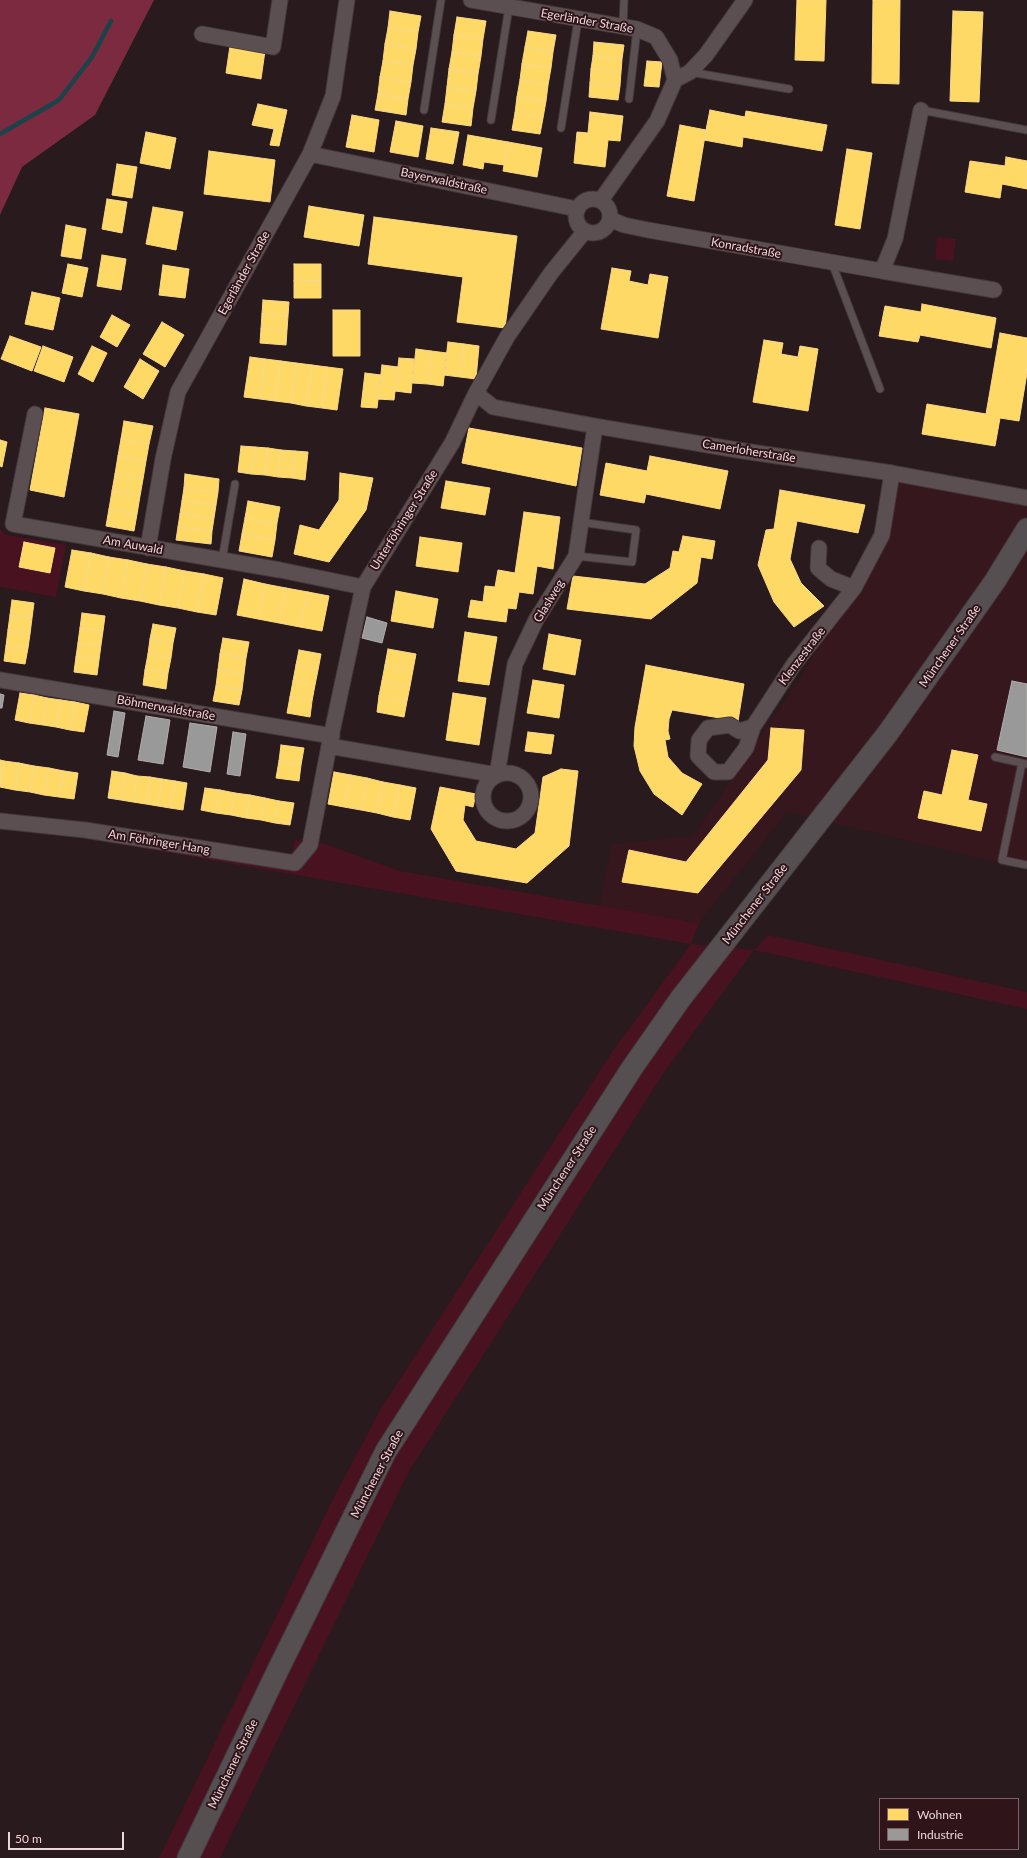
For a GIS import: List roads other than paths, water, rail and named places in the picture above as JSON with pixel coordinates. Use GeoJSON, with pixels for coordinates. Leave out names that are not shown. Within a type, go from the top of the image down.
{"type":"FeatureCollection","features":[{"type":"Feature","properties":{"kind":"main road","name":"Münchener Straße"},"geometry":{"type":"LineString","coordinates":[[188,1858],[277,1672],[386,1451],[632,1068],[681,998],[888,733],[995,581],[1027,529]]}},
{"type":"Feature","properties":{"kind":"street"},"geometry":{"type":"LineString","coordinates":[[202,34],[273,46],[280,0]]}},
{"type":"Feature","properties":{"kind":"street","name":"Egerländer Straße"},"geometry":{"type":"LineString","coordinates":[[148,548],[163,459],[178,392],[310,154],[333,96],[347,0]]}},
{"type":"Feature","properties":{"kind":"street","name":"Egerländer Straße"},"geometry":{"type":"LineString","coordinates":[[471,0],[630,28],[656,37],[670,60],[675,80]]}},
{"type":"Feature","properties":{"kind":"street"},"geometry":{"type":"LineString","coordinates":[[601,200],[657,121],[675,80],[690,72],[706,55],[745,0]]}},
{"type":"Feature","properties":{"kind":"street"},"geometry":{"type":"LineString","coordinates":[[882,271],[895,239],[921,110]]}},
{"type":"Feature","properties":{"kind":"street","name":"Bayerwaldstraße"},"geometry":{"type":"LineString","coordinates":[[310,154],[577,209]]}},
{"type":"Feature","properties":{"kind":"street"},"geometry":{"type":"LineString","coordinates":[[590,199],[601,200],[609,208],[610,219],[605,229],[595,233],[585,231],[578,224],[576,214],[577,209],[580,205],[590,199]]}},
{"type":"Feature","properties":{"kind":"street","name":"Konradstraße"},"geometry":{"type":"LineString","coordinates":[[610,219],[624,225],[648,230],[994,290]]}},
{"type":"Feature","properties":{"kind":"street","name":"Unterföhringer Straße"},"geometry":{"type":"LineString","coordinates":[[310,845],[330,741],[363,587],[452,443],[476,393],[507,336],[551,274],[585,231]]}},
{"type":"Feature","properties":{"kind":"street","name":"Camerloherstraße"},"geometry":{"type":"LineString","coordinates":[[476,393],[493,406],[595,426],[738,450],[892,473],[1027,498]]}},
{"type":"Feature","properties":{"kind":"street","name":"Am Auwald"},"geometry":{"type":"LineString","coordinates":[[35,414],[13,524],[222,560],[363,587]]}},
{"type":"Feature","properties":{"kind":"street","name":"Glaslweg"},"geometry":{"type":"LineString","coordinates":[[330,741],[496,775],[515,664],[536,620],[576,556],[595,426]]}},
{"type":"Feature","properties":{"kind":"street","name":"Klenzestraße"},"geometry":{"type":"LineString","coordinates":[[754,727],[794,664],[854,588],[882,535],[892,473]]}},
{"type":"Feature","properties":{"kind":"street"},"geometry":{"type":"LineString","coordinates":[[819,548],[818,568],[831,579],[854,588]]}},
{"type":"Feature","properties":{"kind":"street","name":"Böhmerwaldstraße"},"geometry":{"type":"LineString","coordinates":[[0,680],[330,741]]}},
{"type":"Feature","properties":{"kind":"street","name":"Am Föhringer Hang"},"geometry":{"type":"LineString","coordinates":[[0,821],[85,830],[295,863],[310,845]]}},
{"type":"Feature","properties":{"kind":"lane"},"geometry":{"type":"LineString","coordinates":[[424,110],[441,0]]}},
{"type":"Feature","properties":{"kind":"lane"},"geometry":{"type":"LineString","coordinates":[[624,0],[630,28],[629,99]]}},
{"type":"Feature","properties":{"kind":"lane"},"geometry":{"type":"LineString","coordinates":[[491,120],[509,7]]}},
{"type":"Feature","properties":{"kind":"lane"},"geometry":{"type":"LineString","coordinates":[[560,128],[578,20]]}},
{"type":"Feature","properties":{"kind":"lane"},"geometry":{"type":"LineString","coordinates":[[690,72],[789,90]]}},
{"type":"Feature","properties":{"kind":"lane"},"geometry":{"type":"LineString","coordinates":[[921,110],[1027,130]]}},
{"type":"Feature","properties":{"kind":"lane"},"geometry":{"type":"LineString","coordinates":[[832,263],[880,389]]}},
{"type":"Feature","properties":{"kind":"lane"},"geometry":{"type":"LineString","coordinates":[[222,560],[235,484]]}},
{"type":"Feature","properties":{"kind":"lane"},"geometry":{"type":"LineString","coordinates":[[576,556],[632,562],[636,530],[580,522]]}},
{"type":"Feature","properties":{"kind":"lane"},"geometry":{"type":"LineString","coordinates":[[995,757],[1025,763],[1002,860],[1027,865]]}},
{"type":"Feature","properties":{"kind":"waterway"},"geometry":{"type":"LineString","coordinates":[[0,134],[59,100],[92,57],[111,21]]}}]}
